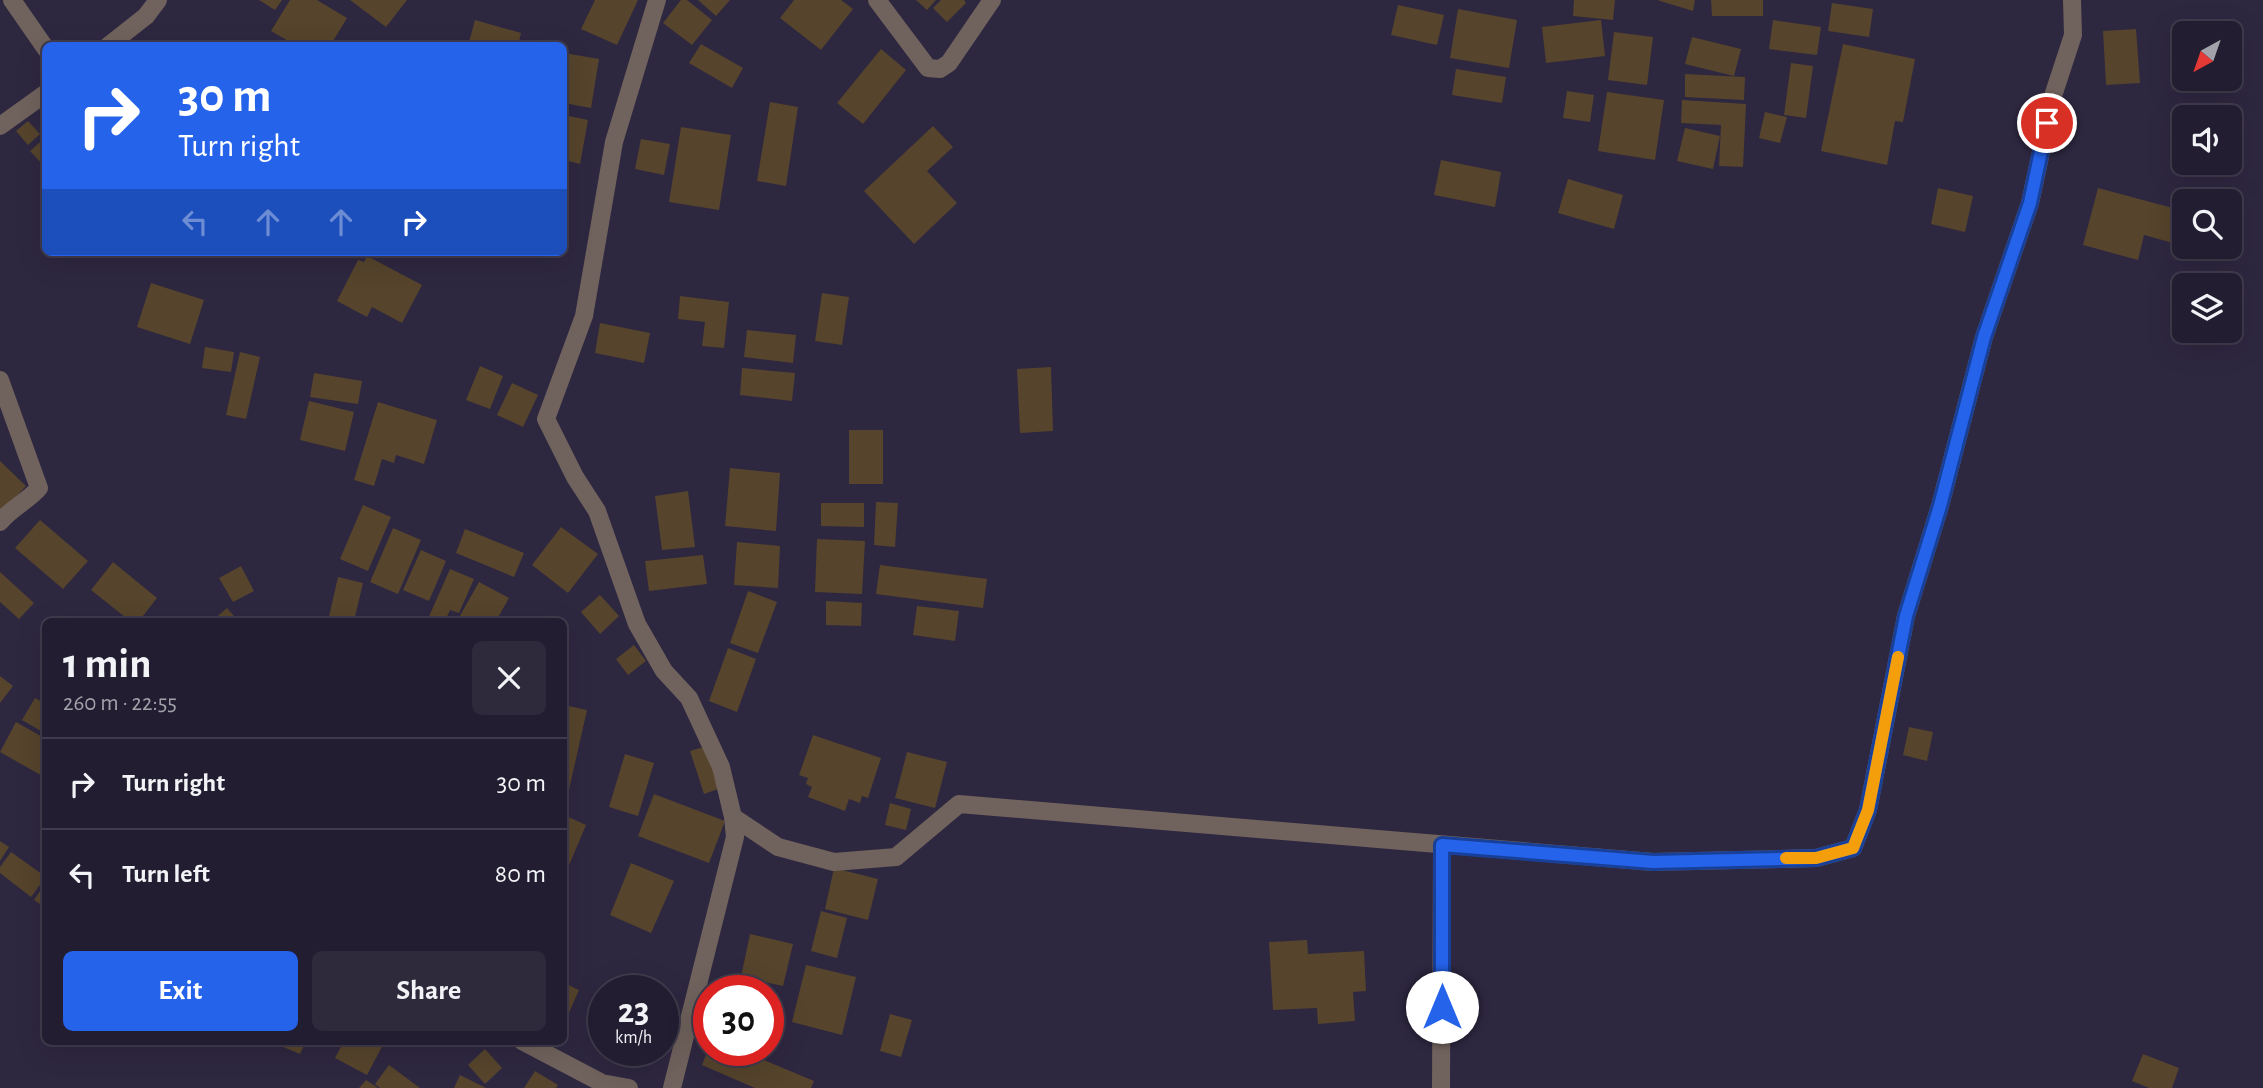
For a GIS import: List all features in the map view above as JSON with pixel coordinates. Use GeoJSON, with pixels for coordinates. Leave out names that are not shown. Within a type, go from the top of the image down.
{"type":"FeatureCollection","features":[{"type":"Feature","properties":{"kind":"street"},"geometry":{"type":"LineString","coordinates":[[12,0],[42,43]]}},
{"type":"Feature","properties":{"kind":"street"},"geometry":{"type":"LineString","coordinates":[[113,42],[146,16],[158,0]]}},
{"type":"Feature","properties":{"kind":"street"},"geometry":{"type":"LineString","coordinates":[[657,0],[614,142],[584,316],[546,419],[575,477],[597,512],[637,624],[664,671],[688,698],[705,732],[721,767],[733,817],[735,838],[672,1088]]}},
{"type":"Feature","properties":{"kind":"street"},"geometry":{"type":"LineString","coordinates":[[877,0],[928,68],[940,69],[948,63],[992,0]]}},
{"type":"Feature","properties":{"kind":"street"},"geometry":{"type":"LineString","coordinates":[[733,817],[778,847],[834,862],[895,857],[959,804],[1653,862],[1816,858],[1853,848],[1868,810],[1906,616],[1940,506],[1984,337],[2030,203],[2053,96],[2073,35],[2072,0]]}},
{"type":"Feature","properties":{"kind":"street"},"geometry":{"type":"LineString","coordinates":[[0,126],[42,96]]}},
{"type":"Feature","properties":{"kind":"street"},"geometry":{"type":"LineString","coordinates":[[0,380],[39,488],[0,522]]}},
{"type":"Feature","properties":{"kind":"street"},"geometry":{"type":"LineString","coordinates":[[1441,1088],[1442,845]]}},
{"type":"Feature","properties":{"kind":"street"},"geometry":{"type":"LineString","coordinates":[[530,1045],[602,1083],[629,1088]]}},
{"type":"Feature","properties":{"kind":"building"},"geometry":{"type":"Polygon","coordinates":[[[259,0],[282,0],[275,10],[259,0]]]}},
{"type":"Feature","properties":{"kind":"building"},"geometry":{"type":"Polygon","coordinates":[[[290,0],[317,0],[347,18],[332,42],[290,42],[271,31],[290,0]]]}},
{"type":"Feature","properties":{"kind":"building"},"geometry":{"type":"Polygon","coordinates":[[[350,0],[407,0],[386,27],[350,0]]]}},
{"type":"Feature","properties":{"kind":"building"},"geometry":{"type":"Polygon","coordinates":[[[595,0],[638,0],[617,45],[581,29],[595,0]]]}},
{"type":"Feature","properties":{"kind":"building"},"geometry":{"type":"Polygon","coordinates":[[[681,0],[687,0],[712,20],[692,45],[663,23],[681,0]]]}},
{"type":"Feature","properties":{"kind":"building"},"geometry":{"type":"Polygon","coordinates":[[[698,0],[730,0],[716,16],[698,0]]]}},
{"type":"Feature","properties":{"kind":"building"},"geometry":{"type":"Polygon","coordinates":[[[794,0],[841,0],[853,9],[821,50],[780,18],[794,0]]]}},
{"type":"Feature","properties":{"kind":"building"},"geometry":{"type":"Polygon","coordinates":[[[916,0],[936,0],[927,10],[916,0]]]}},
{"type":"Feature","properties":{"kind":"building"},"geometry":{"type":"Polygon","coordinates":[[[941,0],[964,0],[966,3],[947,22],[933,8],[941,0]]]}},
{"type":"Feature","properties":{"kind":"building"},"geometry":{"type":"Polygon","coordinates":[[[1574,0],[1615,0],[1613,20],[1573,16],[1574,0]]]}},
{"type":"Feature","properties":{"kind":"building"},"geometry":{"type":"Polygon","coordinates":[[[1657,0],[1695,0],[1693,11],[1657,0]]]}},
{"type":"Feature","properties":{"kind":"building"},"geometry":{"type":"Polygon","coordinates":[[[1711,0],[1763,0],[1763,16],[1712,16],[1711,0]]]}},
{"type":"Feature","properties":{"kind":"building"},"geometry":{"type":"Polygon","coordinates":[[[1832,3],[1873,9],[1869,37],[1828,31],[1832,3]]]}},
{"type":"Feature","properties":{"kind":"building"},"geometry":{"type":"Polygon","coordinates":[[[1398,5],[1444,15],[1437,45],[1391,35],[1398,5]]]}},
{"type":"Feature","properties":{"kind":"building"},"geometry":{"type":"Polygon","coordinates":[[[1458,9],[1517,20],[1509,68],[1450,58],[1458,9]]]}},
{"type":"Feature","properties":{"kind":"building"},"geometry":{"type":"Polygon","coordinates":[[[475,20],[521,33],[519,42],[469,42],[475,20]]]}},
{"type":"Feature","properties":{"kind":"building"},"geometry":{"type":"Polygon","coordinates":[[[1601,20],[1605,56],[1546,63],[1542,27],[1601,20]]]}},
{"type":"Feature","properties":{"kind":"building"},"geometry":{"type":"Polygon","coordinates":[[[1773,20],[1821,27],[1817,55],[1769,49],[1773,20]]]}},
{"type":"Feature","properties":{"kind":"building"},"geometry":{"type":"Polygon","coordinates":[[[2136,29],[2140,83],[2106,85],[2103,31],[2136,29]]]}},
{"type":"Feature","properties":{"kind":"building"},"geometry":{"type":"Polygon","coordinates":[[[1614,32],[1653,37],[1647,85],[1608,80],[1614,32]]]}},
{"type":"Feature","properties":{"kind":"building"},"geometry":{"type":"Polygon","coordinates":[[[1692,37],[1741,49],[1734,76],[1685,64],[1692,37]]]}},
{"type":"Feature","properties":{"kind":"building"},"geometry":{"type":"Polygon","coordinates":[[[701,44],[743,68],[732,88],[689,63],[701,44]]]}},
{"type":"Feature","properties":{"kind":"building"},"geometry":{"type":"Polygon","coordinates":[[[1843,44],[1915,59],[1903,122],[1895,121],[1887,165],[1821,151],[1843,44]]]}},
{"type":"Feature","properties":{"kind":"building"},"geometry":{"type":"Polygon","coordinates":[[[881,49],[906,70],[863,124],[837,103],[881,49]]]}},
{"type":"Feature","properties":{"kind":"building"},"geometry":{"type":"Polygon","coordinates":[[[567,54],[599,59],[591,108],[567,104],[567,54]]]}},
{"type":"Feature","properties":{"kind":"building"},"geometry":{"type":"Polygon","coordinates":[[[1791,63],[1813,66],[1806,118],[1784,115],[1791,63]]]}},
{"type":"Feature","properties":{"kind":"building"},"geometry":{"type":"Polygon","coordinates":[[[1456,69],[1506,77],[1502,103],[1452,95],[1456,69]]]}},
{"type":"Feature","properties":{"kind":"building"},"geometry":{"type":"Polygon","coordinates":[[[1685,74],[1745,77],[1744,100],[1685,97],[1685,74]]]}},
{"type":"Feature","properties":{"kind":"building"},"geometry":{"type":"Polygon","coordinates":[[[1567,91],[1594,95],[1590,122],[1563,118],[1567,91]]]}},
{"type":"Feature","properties":{"kind":"building"},"geometry":{"type":"Polygon","coordinates":[[[1607,92],[1664,100],[1655,160],[1598,151],[1607,92]]]}},
{"type":"Feature","properties":{"kind":"building"},"geometry":{"type":"Polygon","coordinates":[[[1682,100],[1746,104],[1743,167],[1719,166],[1721,125],[1681,123],[1682,100]]]}},
{"type":"Feature","properties":{"kind":"building"},"geometry":{"type":"Polygon","coordinates":[[[770,102],[798,107],[786,186],[757,181],[770,102]]]}},
{"type":"Feature","properties":{"kind":"building"},"geometry":{"type":"Polygon","coordinates":[[[1765,112],[1787,117],[1780,143],[1759,138],[1765,112]]]}},
{"type":"Feature","properties":{"kind":"building"},"geometry":{"type":"Polygon","coordinates":[[[567,116],[588,120],[580,164],[567,161],[567,116]]]}},
{"type":"Feature","properties":{"kind":"building"},"geometry":{"type":"Polygon","coordinates":[[[28,121],[40,134],[28,145],[16,131],[28,121]]]}},
{"type":"Feature","properties":{"kind":"building"},"geometry":{"type":"Polygon","coordinates":[[[933,126],[953,147],[927,171],[957,203],[914,244],[864,191],[933,126]]]}},
{"type":"Feature","properties":{"kind":"building"},"geometry":{"type":"Polygon","coordinates":[[[681,127],[731,135],[719,210],[669,202],[681,127]]]}},
{"type":"Feature","properties":{"kind":"building"},"geometry":{"type":"Polygon","coordinates":[[[1685,128],[1720,136],[1713,169],[1677,161],[1685,128]]]}},
{"type":"Feature","properties":{"kind":"building"},"geometry":{"type":"Polygon","coordinates":[[[641,139],[670,144],[664,175],[635,169],[641,139]]]}},
{"type":"Feature","properties":{"kind":"building"},"geometry":{"type":"Polygon","coordinates":[[[42,140],[42,164],[30,151],[42,140]]]}},
{"type":"Feature","properties":{"kind":"building"},"geometry":{"type":"Polygon","coordinates":[[[1441,160],[1501,172],[1495,207],[1434,195],[1441,160]]]}},
{"type":"Feature","properties":{"kind":"building"},"geometry":{"type":"Polygon","coordinates":[[[1568,179],[1623,195],[1614,229],[1558,213],[1568,179]]]}},
{"type":"Feature","properties":{"kind":"building"},"geometry":{"type":"Polygon","coordinates":[[[1938,188],[1973,196],[1965,232],[1931,224],[1938,188]]]}},
{"type":"Feature","properties":{"kind":"building"},"geometry":{"type":"Polygon","coordinates":[[[2098,188],[2172,208],[2172,243],[2144,235],[2138,260],[2083,245],[2098,188]]]}},
{"type":"Feature","properties":{"kind":"building"},"geometry":{"type":"Polygon","coordinates":[[[367,256],[422,285],[402,323],[372,307],[367,317],[337,301],[358,260],[364,262],[367,256]]]}},
{"type":"Feature","properties":{"kind":"building"},"geometry":{"type":"Polygon","coordinates":[[[151,283],[204,300],[190,344],[137,327],[151,283]]]}},
{"type":"Feature","properties":{"kind":"building"},"geometry":{"type":"Polygon","coordinates":[[[822,293],[849,297],[842,345],[815,341],[822,293]]]}},
{"type":"Feature","properties":{"kind":"building"},"geometry":{"type":"Polygon","coordinates":[[[680,296],[729,302],[724,348],[702,346],[705,322],[678,319],[680,296]]]}},
{"type":"Feature","properties":{"kind":"building"},"geometry":{"type":"Polygon","coordinates":[[[600,323],[650,333],[644,363],[595,353],[600,323]]]}},
{"type":"Feature","properties":{"kind":"building"},"geometry":{"type":"Polygon","coordinates":[[[747,330],[796,335],[793,363],[744,357],[747,330]]]}},
{"type":"Feature","properties":{"kind":"building"},"geometry":{"type":"Polygon","coordinates":[[[205,347],[234,352],[231,372],[202,368],[205,347]]]}},
{"type":"Feature","properties":{"kind":"building"},"geometry":{"type":"Polygon","coordinates":[[[240,352],[260,357],[246,419],[226,415],[240,352]]]}},
{"type":"Feature","properties":{"kind":"building"},"geometry":{"type":"Polygon","coordinates":[[[480,366],[503,376],[490,409],[466,400],[480,366]]]}},
{"type":"Feature","properties":{"kind":"building"},"geometry":{"type":"Polygon","coordinates":[[[1051,367],[1053,431],[1020,433],[1017,369],[1051,367]]]}},
{"type":"Feature","properties":{"kind":"building"},"geometry":{"type":"Polygon","coordinates":[[[742,368],[795,373],[792,401],[740,395],[742,368]]]}},
{"type":"Feature","properties":{"kind":"building"},"geometry":{"type":"Polygon","coordinates":[[[314,373],[362,381],[358,404],[310,397],[314,373]]]}},
{"type":"Feature","properties":{"kind":"building"},"geometry":{"type":"Polygon","coordinates":[[[512,383],[538,395],[523,427],[497,415],[512,383]]]}},
{"type":"Feature","properties":{"kind":"building"},"geometry":{"type":"Polygon","coordinates":[[[309,401],[354,412],[345,451],[300,440],[309,401]]]}},
{"type":"Feature","properties":{"kind":"building"},"geometry":{"type":"Polygon","coordinates":[[[378,402],[437,420],[424,464],[396,455],[394,463],[382,459],[374,486],[354,480],[378,402]]]}},
{"type":"Feature","properties":{"kind":"building"},"geometry":{"type":"Polygon","coordinates":[[[849,430],[883,430],[883,484],[849,484],[849,430]]]}},
{"type":"Feature","properties":{"kind":"building"},"geometry":{"type":"Polygon","coordinates":[[[0,461],[26,486],[0,514],[0,461]]]}},
{"type":"Feature","properties":{"kind":"building"},"geometry":{"type":"Polygon","coordinates":[[[730,468],[780,473],[776,531],[725,526],[730,468]]]}},
{"type":"Feature","properties":{"kind":"building"},"geometry":{"type":"Polygon","coordinates":[[[688,491],[695,547],[662,550],[655,496],[688,491]]]}},
{"type":"Feature","properties":{"kind":"building"},"geometry":{"type":"Polygon","coordinates":[[[876,502],[898,503],[895,547],[874,545],[876,502]]]}},
{"type":"Feature","properties":{"kind":"building"},"geometry":{"type":"Polygon","coordinates":[[[821,503],[864,503],[864,527],[821,526],[821,503]]]}},
{"type":"Feature","properties":{"kind":"building"},"geometry":{"type":"Polygon","coordinates":[[[363,505],[391,517],[368,571],[340,559],[363,505]]]}},
{"type":"Feature","properties":{"kind":"building"},"geometry":{"type":"Polygon","coordinates":[[[40,520],[88,561],[63,589],[15,548],[40,520]]]}},
{"type":"Feature","properties":{"kind":"building"},"geometry":{"type":"Polygon","coordinates":[[[561,527],[598,554],[568,593],[532,565],[561,527]]]}},
{"type":"Feature","properties":{"kind":"building"},"geometry":{"type":"Polygon","coordinates":[[[393,528],[421,540],[398,594],[370,582],[393,528]]]}},
{"type":"Feature","properties":{"kind":"building"},"geometry":{"type":"Polygon","coordinates":[[[465,529],[524,553],[514,577],[456,553],[465,529]]]}},
{"type":"Feature","properties":{"kind":"building"},"geometry":{"type":"Polygon","coordinates":[[[817,539],[865,541],[862,594],[815,592],[817,539]]]}},
{"type":"Feature","properties":{"kind":"building"},"geometry":{"type":"Polygon","coordinates":[[[737,542],[780,546],[778,588],[734,585],[737,542]]]}},
{"type":"Feature","properties":{"kind":"building"},"geometry":{"type":"Polygon","coordinates":[[[421,550],[446,561],[429,601],[403,590],[421,550]]]}},
{"type":"Feature","properties":{"kind":"building"},"geometry":{"type":"Polygon","coordinates":[[[703,555],[707,584],[649,591],[645,561],[703,555]]]}},
{"type":"Feature","properties":{"kind":"building"},"geometry":{"type":"Polygon","coordinates":[[[113,562],[157,598],[141,618],[126,618],[91,590],[113,562]]]}},
{"type":"Feature","properties":{"kind":"building"},"geometry":{"type":"Polygon","coordinates":[[[880,565],[987,579],[983,608],[876,594],[880,565]]]}},
{"type":"Feature","properties":{"kind":"building"},"geometry":{"type":"Polygon","coordinates":[[[241,566],[254,591],[233,602],[219,578],[241,566]]]}},
{"type":"Feature","properties":{"kind":"building"},"geometry":{"type":"Polygon","coordinates":[[[450,569],[474,579],[459,613],[450,610],[446,618],[428,618],[450,569]]]}},
{"type":"Feature","properties":{"kind":"building"},"geometry":{"type":"Polygon","coordinates":[[[0,572],[34,603],[19,619],[0,602],[0,572]]]}},
{"type":"Feature","properties":{"kind":"building"},"geometry":{"type":"Polygon","coordinates":[[[338,577],[363,583],[355,618],[329,618],[338,577]]]}},
{"type":"Feature","properties":{"kind":"building"},"geometry":{"type":"Polygon","coordinates":[[[479,582],[509,598],[498,618],[459,618],[479,582]]]}},
{"type":"Feature","properties":{"kind":"building"},"geometry":{"type":"Polygon","coordinates":[[[748,591],[777,602],[758,653],[730,643],[748,591]]]}},
{"type":"Feature","properties":{"kind":"building"},"geometry":{"type":"Polygon","coordinates":[[[600,595],[619,616],[600,634],[581,612],[600,595]]]}},
{"type":"Feature","properties":{"kind":"building"},"geometry":{"type":"Polygon","coordinates":[[[826,601],[862,603],[861,626],[826,625],[826,601]]]}},
{"type":"Feature","properties":{"kind":"building"},"geometry":{"type":"Polygon","coordinates":[[[917,606],[959,611],[955,641],[913,635],[917,606]]]}},
{"type":"Feature","properties":{"kind":"building"},"geometry":{"type":"Polygon","coordinates":[[[227,608],[235,618],[215,618],[227,608]]]}},
{"type":"Feature","properties":{"kind":"building"},"geometry":{"type":"Polygon","coordinates":[[[634,645],[646,661],[628,675],[616,659],[634,645]]]}},
{"type":"Feature","properties":{"kind":"building"},"geometry":{"type":"Polygon","coordinates":[[[728,648],[756,659],[737,712],[709,701],[728,648]]]}},
{"type":"Feature","properties":{"kind":"building"},"geometry":{"type":"Polygon","coordinates":[[[0,676],[13,686],[0,703],[0,676]]]}},
{"type":"Feature","properties":{"kind":"building"},"geometry":{"type":"Polygon","coordinates":[[[35,698],[42,702],[42,732],[22,720],[35,698]]]}},
{"type":"Feature","properties":{"kind":"building"},"geometry":{"type":"Polygon","coordinates":[[[567,706],[587,710],[567,794],[567,706]]]}},
{"type":"Feature","properties":{"kind":"building"},"geometry":{"type":"Polygon","coordinates":[[[16,722],[42,737],[42,776],[0,752],[16,722]]]}},
{"type":"Feature","properties":{"kind":"building"},"geometry":{"type":"Polygon","coordinates":[[[1909,727],[1933,732],[1927,761],[1903,755],[1909,727]]]}},
{"type":"Feature","properties":{"kind":"building"},"geometry":{"type":"Polygon","coordinates":[[[813,735],[881,758],[868,798],[862,796],[860,803],[849,799],[845,811],[808,797],[812,787],[806,784],[808,778],[799,775],[813,735]]]}},
{"type":"Feature","properties":{"kind":"building"},"geometry":{"type":"Polygon","coordinates":[[[707,746],[721,788],[704,794],[690,751],[707,746]]]}},
{"type":"Feature","properties":{"kind":"building"},"geometry":{"type":"Polygon","coordinates":[[[907,752],[947,762],[935,808],[895,798],[907,752]]]}},
{"type":"Feature","properties":{"kind":"building"},"geometry":{"type":"Polygon","coordinates":[[[625,754],[654,763],[638,816],[609,807],[625,754]]]}},
{"type":"Feature","properties":{"kind":"building"},"geometry":{"type":"Polygon","coordinates":[[[654,794],[725,821],[709,863],[638,836],[654,794]]]}},
{"type":"Feature","properties":{"kind":"building"},"geometry":{"type":"Polygon","coordinates":[[[890,803],[911,809],[906,830],[885,825],[890,803]]]}},
{"type":"Feature","properties":{"kind":"building"},"geometry":{"type":"Polygon","coordinates":[[[567,816],[586,825],[567,870],[567,816]]]}},
{"type":"Feature","properties":{"kind":"building"},"geometry":{"type":"Polygon","coordinates":[[[0,841],[9,847],[0,861],[0,841]]]}},
{"type":"Feature","properties":{"kind":"building"},"geometry":{"type":"Polygon","coordinates":[[[11,852],[42,874],[42,882],[31,897],[0,873],[0,867],[11,852]]]}},
{"type":"Feature","properties":{"kind":"building"},"geometry":{"type":"Polygon","coordinates":[[[631,863],[674,881],[651,933],[610,915],[631,863]]]}},
{"type":"Feature","properties":{"kind":"building"},"geometry":{"type":"Polygon","coordinates":[[[834,868],[878,879],[868,920],[825,909],[834,868]]]}},
{"type":"Feature","properties":{"kind":"building"},"geometry":{"type":"Polygon","coordinates":[[[42,888],[42,905],[34,900],[42,888]]]}},
{"type":"Feature","properties":{"kind":"building"},"geometry":{"type":"Polygon","coordinates":[[[821,911],[847,918],[837,958],[811,951],[821,911]]]}},
{"type":"Feature","properties":{"kind":"building"},"geometry":{"type":"Polygon","coordinates":[[[750,934],[793,944],[784,982],[784,975],[741,975],[750,934]]]}},
{"type":"Feature","properties":{"kind":"building"},"geometry":{"type":"Polygon","coordinates":[[[1307,940],[1308,954],[1364,951],[1366,991],[1353,992],[1355,1021],[1318,1024],[1317,1008],[1273,1010],[1269,942],[1307,940]]]}},
{"type":"Feature","properties":{"kind":"building"},"geometry":{"type":"Polygon","coordinates":[[[806,965],[856,977],[842,1035],[792,1022],[806,965]]]}},
{"type":"Feature","properties":{"kind":"building"},"geometry":{"type":"Polygon","coordinates":[[[567,984],[579,990],[567,1017],[567,984]]]}},
{"type":"Feature","properties":{"kind":"building"},"geometry":{"type":"Polygon","coordinates":[[[890,1014],[912,1020],[901,1057],[880,1051],[890,1014]]]}},
{"type":"Feature","properties":{"kind":"building"},"geometry":{"type":"Polygon","coordinates":[[[279,1045],[304,1045],[300,1054],[279,1045]]]}},
{"type":"Feature","properties":{"kind":"building"},"geometry":{"type":"Polygon","coordinates":[[[342,1045],[383,1045],[367,1075],[335,1058],[342,1045]]]}},
{"type":"Feature","properties":{"kind":"building"},"geometry":{"type":"Polygon","coordinates":[[[485,1049],[502,1068],[485,1084],[468,1065],[485,1049]]]}},
{"type":"Feature","properties":{"kind":"building"},"geometry":{"type":"Polygon","coordinates":[[[2143,1054],[2179,1068],[2172,1088],[2149,1088],[2132,1081],[2143,1054]]]}},
{"type":"Feature","properties":{"kind":"building"},"geometry":{"type":"Polygon","coordinates":[[[389,1065],[420,1088],[380,1088],[375,1084],[389,1065]]]}},
{"type":"Feature","properties":{"kind":"building"},"geometry":{"type":"Polygon","coordinates":[[[704,1066],[778,1066],[814,1081],[811,1088],[755,1088],[704,1066]]]}},
{"type":"Feature","properties":{"kind":"building"},"geometry":{"type":"Polygon","coordinates":[[[535,1071],[558,1085],[556,1088],[524,1088],[535,1071]]]}},
{"type":"Feature","properties":{"kind":"building"},"geometry":{"type":"Polygon","coordinates":[[[460,1075],[486,1088],[454,1088],[460,1075]]]}},
{"type":"Feature","properties":{"kind":"building"},"geometry":{"type":"Polygon","coordinates":[[[366,1080],[378,1088],[359,1088],[366,1080]]]}},
{"type":"Feature","properties":{"kind":"slow traffic"},"geometry":{"type":"LineString","coordinates":[[1786,858],[1816,858],[1853,848],[1868,810],[1898,657]]}},
{"type":"Feature","properties":{"kind":"route"},"geometry":{"type":"LineString","coordinates":[[1442,1007],[1442,845],[1653,862],[1816,858],[1853,848],[1868,810],[1906,616],[1940,506],[1984,337],[2030,203],[2047,123]]}}]}
